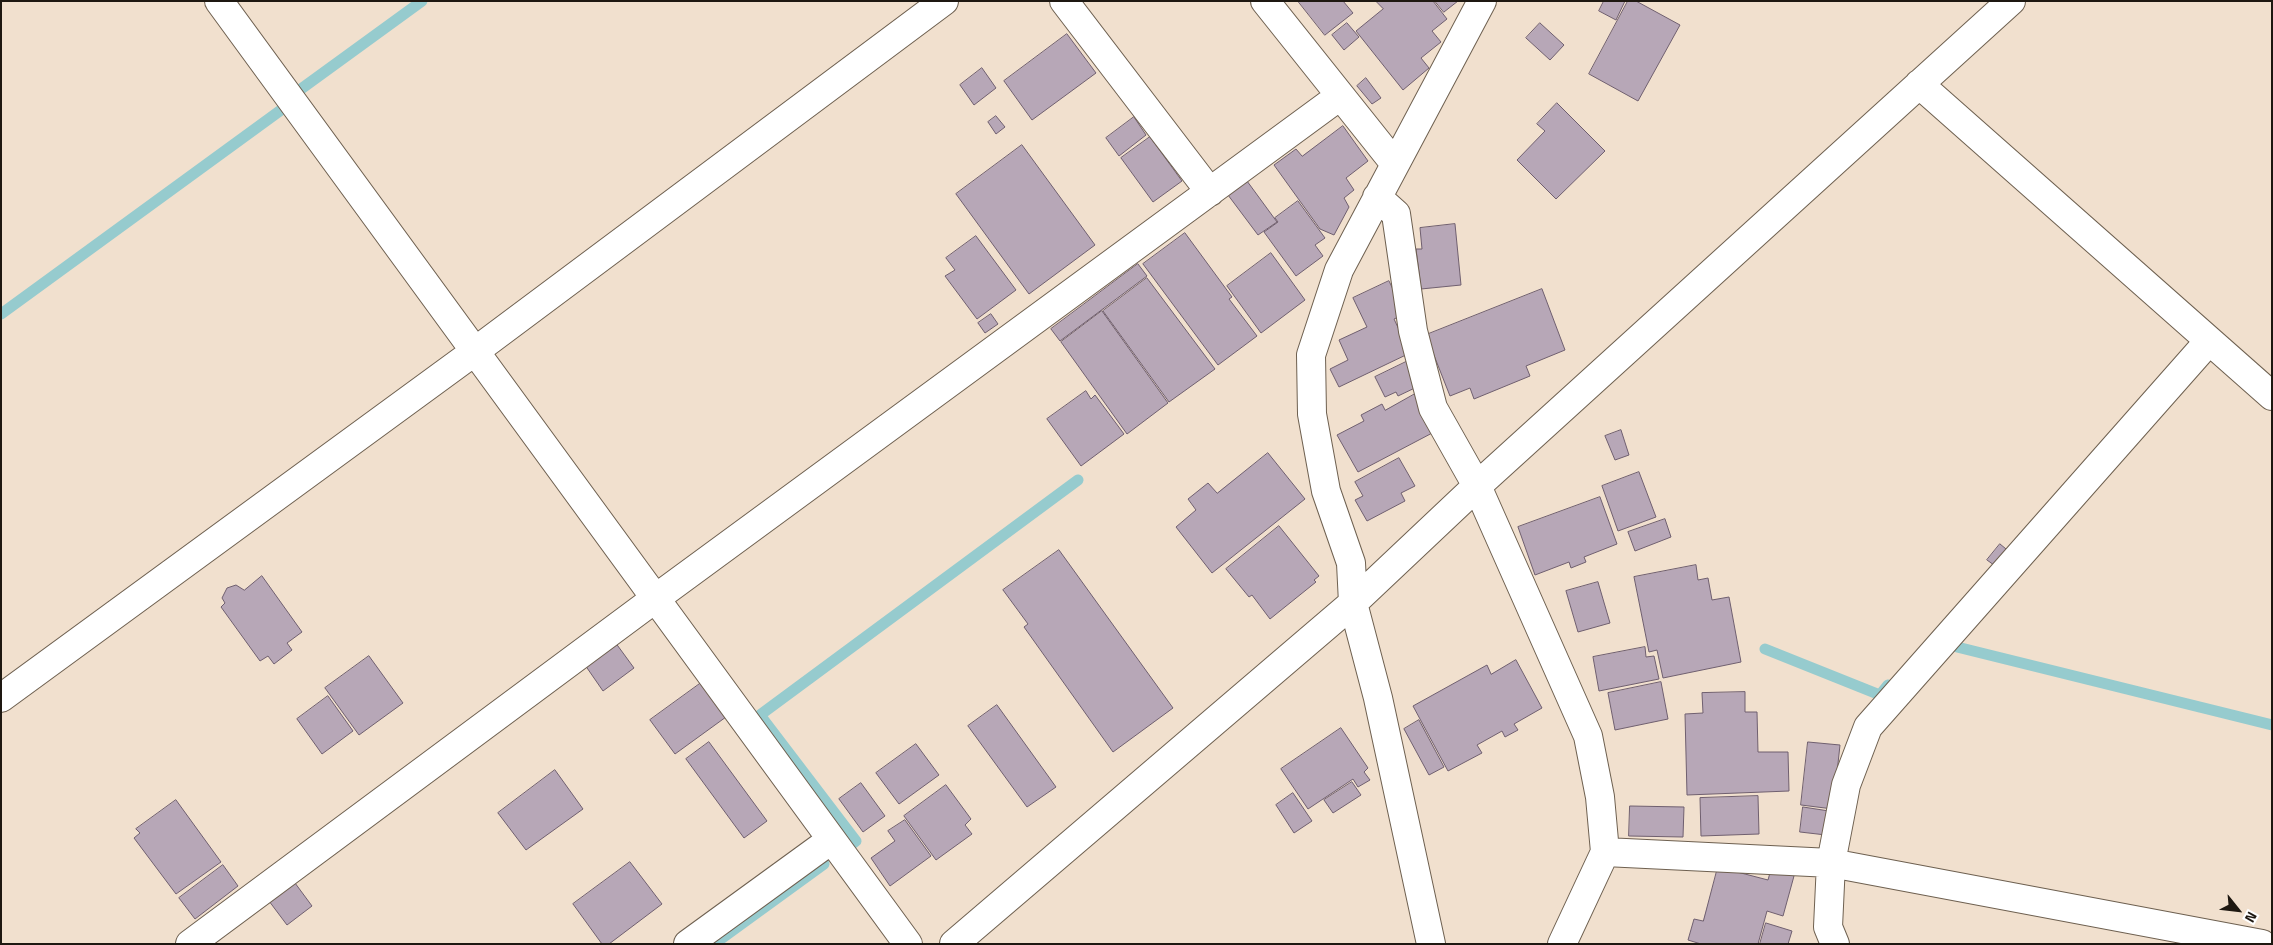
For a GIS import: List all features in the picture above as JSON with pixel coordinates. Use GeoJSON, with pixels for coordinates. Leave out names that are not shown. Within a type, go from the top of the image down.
{"type":"FeatureCollection","features":[{"type":"Feature","properties":{"kind":"street"},"geometry":{"type":"LineString","coordinates":[[219,1],[908,944]]}},
{"type":"Feature","properties":{"kind":"street"},"geometry":{"type":"LineString","coordinates":[[1,698],[474,352],[944,1]]}},
{"type":"Feature","properties":{"kind":"street"},"geometry":{"type":"LineString","coordinates":[[1064,1],[1210,192]]}},
{"type":"Feature","properties":{"kind":"street"},"geometry":{"type":"LineString","coordinates":[[1265,1],[1395,164]]}},
{"type":"Feature","properties":{"kind":"street"},"geometry":{"type":"LineString","coordinates":[[1431,944],[1378,698],[1353,603],[1351,563],[1326,491],[1314,424],[1311,356],[1339,270],[1482,1]]}},
{"type":"Feature","properties":{"kind":"street"},"geometry":{"type":"LineString","coordinates":[[954,944],[1353,603],[1477,486],[2011,1]]}},
{"type":"Feature","properties":{"kind":"street"},"geometry":{"type":"LineString","coordinates":[[1919,84],[2272,396]]}},
{"type":"Feature","properties":{"kind":"street"},"geometry":{"type":"LineString","coordinates":[[190,944],[656,598],[1340,96]]}},
{"type":"Feature","properties":{"kind":"street"},"geometry":{"type":"LineString","coordinates":[[1378,197],[1396,214],[1413,330],[1434,408],[1477,486],[1588,736],[1600,797],[1605,852],[1562,944]]}},
{"type":"Feature","properties":{"kind":"street"},"geometry":{"type":"LineString","coordinates":[[1835,944],[1828,927],[1831,863],[1846,785],[1868,727],[2209,341]]}},
{"type":"Feature","properties":{"kind":"street"},"geometry":{"type":"LineString","coordinates":[[688,944],[831,840]]}},
{"type":"Feature","properties":{"kind":"street"},"geometry":{"type":"LineString","coordinates":[[1605,852],[1831,863],[2262,944]]}},
{"type":"Feature","properties":{"kind":"building"},"geometry":{"type":"Polygon","coordinates":[[[1298,1],[1343,1],[1353,13],[1325,35],[1298,1]]]}},
{"type":"Feature","properties":{"kind":"building"},"geometry":{"type":"Polygon","coordinates":[[[1376,1],[1433,1],[1447,19],[1432,31],[1441,42],[1421,58],[1429,68],[1403,90],[1356,31],[1383,9],[1376,1]]]}},
{"type":"Feature","properties":{"kind":"building"},"geometry":{"type":"Polygon","coordinates":[[[1435,1],[1458,1],[1444,12],[1435,1]]]}},
{"type":"Feature","properties":{"kind":"building"},"geometry":{"type":"Polygon","coordinates":[[[1604,1],[1625,1],[1616,20],[1599,11],[1604,1]]]}},
{"type":"Feature","properties":{"kind":"building"},"geometry":{"type":"Polygon","coordinates":[[[1628,1],[1636,1],[1680,25],[1638,101],[1589,74],[1628,1]]]}},
{"type":"Feature","properties":{"kind":"building"},"geometry":{"type":"Polygon","coordinates":[[[1347,23],[1359,37],[1344,50],[1332,35],[1347,23]]]}},
{"type":"Feature","properties":{"kind":"building"},"geometry":{"type":"Polygon","coordinates":[[[1540,23],[1564,45],[1550,60],[1526,38],[1540,23]]]}},
{"type":"Feature","properties":{"kind":"building"},"geometry":{"type":"Polygon","coordinates":[[[1067,34],[1096,73],[1032,120],[1004,81],[1067,34]]]}},
{"type":"Feature","properties":{"kind":"building"},"geometry":{"type":"Polygon","coordinates":[[[982,68],[996,88],[974,105],[960,85],[982,68]]]}},
{"type":"Feature","properties":{"kind":"building"},"geometry":{"type":"Polygon","coordinates":[[[1366,78],[1381,98],[1372,104],[1357,86],[1366,78]]]}},
{"type":"Feature","properties":{"kind":"building"},"geometry":{"type":"Polygon","coordinates":[[[1557,103],[1605,151],[1556,199],[1517,160],[1545,131],[1537,124],[1557,103]]]}},
{"type":"Feature","properties":{"kind":"building"},"geometry":{"type":"Polygon","coordinates":[[[996,116],[1005,127],[996,134],[988,122],[996,116]]]}},
{"type":"Feature","properties":{"kind":"building"},"geometry":{"type":"Polygon","coordinates":[[[1134,117],[1146,135],[1119,156],[1106,138],[1134,117]]]}},
{"type":"Feature","properties":{"kind":"building"},"geometry":{"type":"Polygon","coordinates":[[[1343,126],[1368,161],[1346,178],[1354,190],[1344,198],[1349,207],[1334,235],[1320,229],[1274,165],[1296,149],[1302,156],[1343,126]]]}},
{"type":"Feature","properties":{"kind":"building"},"geometry":{"type":"Polygon","coordinates":[[[1150,137],[1182,181],[1153,202],[1121,158],[1150,137]]]}},
{"type":"Feature","properties":{"kind":"building"},"geometry":{"type":"Polygon","coordinates":[[[1022,145],[1095,245],[1029,294],[956,194],[1022,145]]]}},
{"type":"Feature","properties":{"kind":"building"},"geometry":{"type":"Polygon","coordinates":[[[1247,181],[1277,222],[1258,235],[1228,195],[1247,181]]]}},
{"type":"Feature","properties":{"kind":"building"},"geometry":{"type":"Polygon","coordinates":[[[1298,201],[1325,238],[1315,245],[1323,256],[1296,276],[1264,232],[1278,222],[1275,218],[1298,201]]]}},
{"type":"Feature","properties":{"kind":"building"},"geometry":{"type":"Polygon","coordinates":[[[1455,224],[1461,285],[1421,289],[1416,249],[1422,249],[1420,228],[1455,224]]]}},
{"type":"Feature","properties":{"kind":"building"},"geometry":{"type":"Polygon","coordinates":[[[1185,233],[1232,297],[1229,299],[1257,336],[1218,365],[1143,264],[1185,233]]]}},
{"type":"Feature","properties":{"kind":"building"},"geometry":{"type":"Polygon","coordinates":[[[976,236],[1016,290],[977,319],[945,276],[955,270],[946,258],[976,236]]]}},
{"type":"Feature","properties":{"kind":"building"},"geometry":{"type":"Polygon","coordinates":[[[1271,253],[1305,300],[1261,333],[1227,286],[1271,253]]]}},
{"type":"Feature","properties":{"kind":"building"},"geometry":{"type":"Polygon","coordinates":[[[1138,264],[1147,276],[1060,341],[1051,329],[1138,264]]]}},
{"type":"Feature","properties":{"kind":"building"},"geometry":{"type":"Polygon","coordinates":[[[1147,278],[1215,369],[1169,402],[1103,311],[1147,278]]]}},
{"type":"Feature","properties":{"kind":"building"},"geometry":{"type":"Polygon","coordinates":[[[1389,281],[1405,314],[1394,319],[1410,353],[1339,387],[1330,369],[1348,360],[1339,340],[1367,327],[1353,298],[1389,281]]]}},
{"type":"Feature","properties":{"kind":"building"},"geometry":{"type":"Polygon","coordinates":[[[1542,289],[1565,350],[1526,366],[1530,376],[1474,399],[1470,388],[1450,396],[1426,335],[1542,289]]]}},
{"type":"Feature","properties":{"kind":"building"},"geometry":{"type":"Polygon","coordinates":[[[1102,311],[1168,403],[1127,434],[1061,342],[1102,311]]]}},
{"type":"Feature","properties":{"kind":"building"},"geometry":{"type":"Polygon","coordinates":[[[991,314],[998,324],[985,333],[978,323],[991,314]]]}},
{"type":"Feature","properties":{"kind":"building"},"geometry":{"type":"Polygon","coordinates":[[[1408,361],[1419,386],[1398,396],[1396,392],[1385,397],[1375,377],[1408,361]]]}},
{"type":"Feature","properties":{"kind":"building"},"geometry":{"type":"Polygon","coordinates":[[[1086,391],[1091,399],[1095,395],[1124,434],[1081,466],[1047,419],[1086,391]]]}},
{"type":"Feature","properties":{"kind":"building"},"geometry":{"type":"Polygon","coordinates":[[[1415,394],[1436,431],[1358,472],[1337,435],[1364,421],[1361,415],[1382,404],[1385,410],[1415,394]]]}},
{"type":"Feature","properties":{"kind":"building"},"geometry":{"type":"Polygon","coordinates":[[[1621,430],[1629,455],[1615,460],[1605,436],[1621,430]]]}},
{"type":"Feature","properties":{"kind":"building"},"geometry":{"type":"Polygon","coordinates":[[[1268,453],[1305,499],[1212,573],[1176,527],[1196,510],[1188,499],[1208,483],[1217,493],[1268,453]]]}},
{"type":"Feature","properties":{"kind":"building"},"geometry":{"type":"Polygon","coordinates":[[[1399,458],[1415,486],[1401,493],[1405,501],[1367,521],[1355,500],[1363,496],[1355,482],[1399,458]]]}},
{"type":"Feature","properties":{"kind":"building"},"geometry":{"type":"Polygon","coordinates":[[[1639,472],[1656,517],[1618,531],[1602,486],[1639,472]]]}},
{"type":"Feature","properties":{"kind":"building"},"geometry":{"type":"Polygon","coordinates":[[[1600,497],[1617,544],[1584,557],[1586,562],[1571,568],[1569,562],[1535,575],[1518,527],[1600,497]]]}},
{"type":"Feature","properties":{"kind":"building"},"geometry":{"type":"Polygon","coordinates":[[[1665,519],[1671,537],[1635,551],[1628,532],[1665,519]]]}},
{"type":"Feature","properties":{"kind":"building"},"geometry":{"type":"Polygon","coordinates":[[[1279,526],[1319,576],[1314,580],[1316,582],[1270,619],[1252,595],[1249,597],[1226,569],[1279,526]]]}},
{"type":"Feature","properties":{"kind":"building"},"geometry":{"type":"Polygon","coordinates":[[[2000,544],[2011,553],[1998,568],[1987,560],[2000,544]]]}},
{"type":"Feature","properties":{"kind":"building"},"geometry":{"type":"Polygon","coordinates":[[[1059,550],[1173,708],[1113,752],[1024,627],[1028,624],[1003,590],[1059,550]]]}},
{"type":"Feature","properties":{"kind":"building"},"geometry":{"type":"Polygon","coordinates":[[[1696,565],[1698,580],[1708,578],[1712,600],[1729,597],[1741,662],[1663,678],[1657,650],[1649,652],[1634,577],[1696,565]]]}},
{"type":"Feature","properties":{"kind":"building"},"geometry":{"type":"Polygon","coordinates":[[[262,576],[302,632],[287,643],[292,650],[274,664],[268,656],[260,661],[221,607],[225,603],[222,598],[227,588],[236,585],[244,590],[262,576]]]}},
{"type":"Feature","properties":{"kind":"building"},"geometry":{"type":"Polygon","coordinates":[[[1598,582],[1610,623],[1578,632],[1566,591],[1598,582]]]}},
{"type":"Feature","properties":{"kind":"building"},"geometry":{"type":"Polygon","coordinates":[[[615,642],[634,668],[603,691],[585,665],[615,642]]]}},
{"type":"Feature","properties":{"kind":"building"},"geometry":{"type":"Polygon","coordinates":[[[1645,647],[1646,657],[1654,656],[1659,679],[1599,691],[1593,657],[1645,647]]]}},
{"type":"Feature","properties":{"kind":"building"},"geometry":{"type":"Polygon","coordinates":[[[369,656],[403,703],[359,735],[325,688],[369,656]]]}},
{"type":"Feature","properties":{"kind":"building"},"geometry":{"type":"Polygon","coordinates":[[[1516,660],[1542,708],[1514,724],[1518,730],[1505,737],[1502,731],[1477,745],[1482,753],[1448,771],[1413,706],[1487,665],[1491,674],[1516,660]]]}},
{"type":"Feature","properties":{"kind":"building"},"geometry":{"type":"Polygon","coordinates":[[[1661,682],[1668,719],[1615,730],[1608,693],[1661,682]]]}},
{"type":"Feature","properties":{"kind":"building"},"geometry":{"type":"Polygon","coordinates":[[[701,683],[726,717],[675,754],[650,720],[701,683]]]}},
{"type":"Feature","properties":{"kind":"building"},"geometry":{"type":"Polygon","coordinates":[[[1745,692],[1745,712],[1757,712],[1758,752],[1788,752],[1789,791],[1687,795],[1685,714],[1703,713],[1702,693],[1745,692]]]}},
{"type":"Feature","properties":{"kind":"building"},"geometry":{"type":"Polygon","coordinates":[[[328,696],[353,731],[322,754],[297,719],[328,696]]]}},
{"type":"Feature","properties":{"kind":"building"},"geometry":{"type":"Polygon","coordinates":[[[997,705],[1056,787],[1027,807],[968,726],[997,705]]]}},
{"type":"Feature","properties":{"kind":"building"},"geometry":{"type":"Polygon","coordinates":[[[1419,720],[1444,767],[1429,775],[1404,729],[1419,720]]]}},
{"type":"Feature","properties":{"kind":"building"},"geometry":{"type":"Polygon","coordinates":[[[1341,728],[1368,768],[1364,772],[1370,780],[1358,787],[1353,779],[1308,809],[1281,769],[1341,728]]]}},
{"type":"Feature","properties":{"kind":"building"},"geometry":{"type":"Polygon","coordinates":[[[709,742],[767,821],[744,838],[686,759],[709,742]]]}},
{"type":"Feature","properties":{"kind":"building"},"geometry":{"type":"Polygon","coordinates":[[[1808,742],[1840,745],[1833,809],[1801,805],[1808,742]]]}},
{"type":"Feature","properties":{"kind":"building"},"geometry":{"type":"Polygon","coordinates":[[[916,744],[939,775],[899,804],[876,773],[916,744]]]}},
{"type":"Feature","properties":{"kind":"building"},"geometry":{"type":"Polygon","coordinates":[[[555,770],[583,809],[526,850],[498,813],[555,770]]]}},
{"type":"Feature","properties":{"kind":"building"},"geometry":{"type":"Polygon","coordinates":[[[1352,782],[1361,795],[1333,813],[1324,800],[1352,782]]]}},
{"type":"Feature","properties":{"kind":"building"},"geometry":{"type":"Polygon","coordinates":[[[861,783],[885,816],[863,832],[839,799],[861,783]]]}},
{"type":"Feature","properties":{"kind":"building"},"geometry":{"type":"Polygon","coordinates":[[[946,785],[971,819],[965,825],[972,834],[936,860],[904,816],[946,785]]]}},
{"type":"Feature","properties":{"kind":"building"},"geometry":{"type":"Polygon","coordinates":[[[1293,793],[1312,821],[1294,833],[1276,805],[1293,793]]]}},
{"type":"Feature","properties":{"kind":"building"},"geometry":{"type":"Polygon","coordinates":[[[1758,796],[1759,834],[1701,836],[1700,798],[1758,796]]]}},
{"type":"Feature","properties":{"kind":"building"},"geometry":{"type":"Polygon","coordinates":[[[176,800],[221,862],[176,894],[134,838],[140,833],[136,829],[176,800]]]}},
{"type":"Feature","properties":{"kind":"building"},"geometry":{"type":"Polygon","coordinates":[[[1630,806],[1684,807],[1683,837],[1629,836],[1630,806]]]}},
{"type":"Feature","properties":{"kind":"building"},"geometry":{"type":"Polygon","coordinates":[[[1803,807],[1829,811],[1826,835],[1800,832],[1803,807]]]}},
{"type":"Feature","properties":{"kind":"building"},"geometry":{"type":"Polygon","coordinates":[[[905,820],[931,856],[890,886],[871,858],[895,841],[888,831],[905,820]]]}},
{"type":"Feature","properties":{"kind":"building"},"geometry":{"type":"Polygon","coordinates":[[[630,862],[662,904],[609,944],[602,944],[573,904],[630,862]]]}},
{"type":"Feature","properties":{"kind":"building"},"geometry":{"type":"Polygon","coordinates":[[[223,865],[238,886],[195,919],[179,898],[223,865]]]}},
{"type":"Feature","properties":{"kind":"building"},"geometry":{"type":"Polygon","coordinates":[[[1718,867],[1768,880],[1771,869],[1794,876],[1783,916],[1767,911],[1758,944],[1701,944],[1688,940],[1694,919],[1703,921],[1718,867]]]}},
{"type":"Feature","properties":{"kind":"building"},"geometry":{"type":"Polygon","coordinates":[[[295,883],[312,906],[287,925],[269,901],[295,883]]]}},
{"type":"Feature","properties":{"kind":"building"},"geometry":{"type":"Polygon","coordinates":[[[1766,923],[1792,931],[1788,944],[1760,944],[1766,923]]]}},
{"type":"Feature","properties":{"kind":"waterway"},"geometry":{"type":"LineString","coordinates":[[301,89],[422,1]]}},
{"type":"Feature","properties":{"kind":"waterway"},"geometry":{"type":"LineString","coordinates":[[1,314],[281,110]]}},
{"type":"Feature","properties":{"kind":"waterway"},"geometry":{"type":"LineString","coordinates":[[851,845],[856,841],[760,715],[1078,480]]}},
{"type":"Feature","properties":{"kind":"waterway"},"geometry":{"type":"LineString","coordinates":[[1957,647],[2272,725]]}},
{"type":"Feature","properties":{"kind":"waterway"},"geometry":{"type":"LineString","coordinates":[[1765,649],[1880,695],[1888,685]]}},
{"type":"Feature","properties":{"kind":"waterway"},"geometry":{"type":"LineString","coordinates":[[714,944],[824,864]]}}]}
